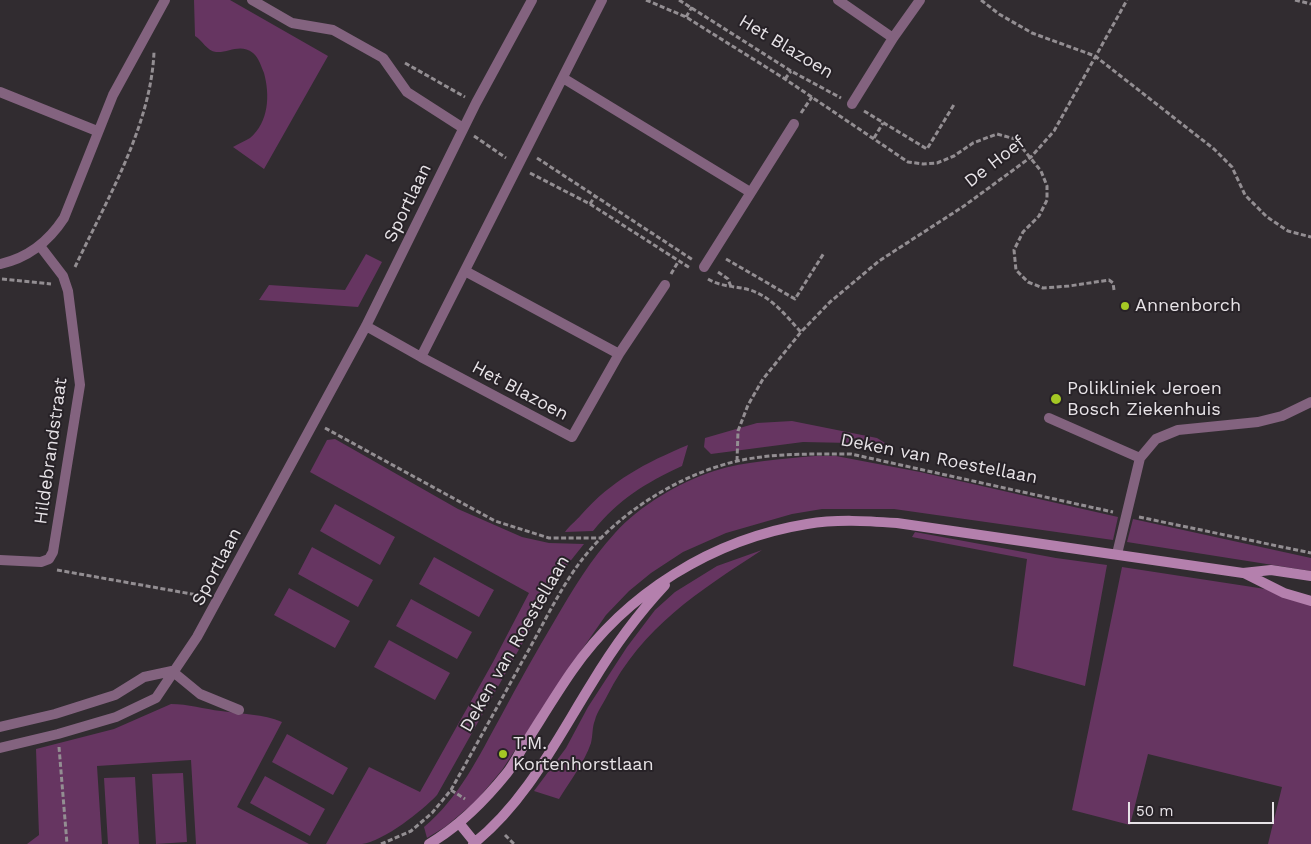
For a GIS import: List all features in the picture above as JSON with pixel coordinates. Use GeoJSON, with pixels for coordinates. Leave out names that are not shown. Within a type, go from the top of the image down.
{"type":"FeatureCollection","features":[{"type":"Feature","properties":{"kind":"main road"},"geometry":{"type":"LineString","coordinates":[[429,844],[444,840],[507,772],[573,670],[614,620],[643,595],[676,574],[717,551],[752,537],[808,524],[846,521],[897,523],[1243,572],[1271,570],[1311,576]]}},
{"type":"Feature","properties":{"kind":"main road"},"geometry":{"type":"LineString","coordinates":[[1243,572],[1284,593],[1311,600]]}},
{"type":"Feature","properties":{"kind":"main road"},"geometry":{"type":"LineString","coordinates":[[458,823],[474,844],[495,824],[550,754],[592,682],[627,631],[649,602],[676,574]]}},
{"type":"Feature","properties":{"kind":"street"},"geometry":{"type":"LineString","coordinates":[[0,264],[23,256],[40,246],[54,234],[64,218],[97,131],[113,95],[165,0]]}},
{"type":"Feature","properties":{"kind":"street"},"geometry":{"type":"LineString","coordinates":[[252,0],[292,23],[333,30],[383,58],[407,92],[463,128]]}},
{"type":"Feature","properties":{"kind":"street","name":"Sportlaan"},"geometry":{"type":"LineString","coordinates":[[0,748],[116,717],[156,698],[197,637],[366,326],[463,128],[532,0]]}},
{"type":"Feature","properties":{"kind":"street"},"geometry":{"type":"LineString","coordinates":[[421,357],[602,0]]}},
{"type":"Feature","properties":{"kind":"street"},"geometry":{"type":"LineString","coordinates":[[838,0],[893,38]]}},
{"type":"Feature","properties":{"kind":"street"},"geometry":{"type":"LineString","coordinates":[[852,104],[893,38],[920,0]]}},
{"type":"Feature","properties":{"kind":"street"},"geometry":{"type":"LineString","coordinates":[[563,78],[750,192]]}},
{"type":"Feature","properties":{"kind":"street"},"geometry":{"type":"LineString","coordinates":[[0,92],[97,131]]}},
{"type":"Feature","properties":{"kind":"street"},"geometry":{"type":"LineString","coordinates":[[702,271],[794,124]]}},
{"type":"Feature","properties":{"kind":"street","name":"Hildebrandstraat"},"geometry":{"type":"LineString","coordinates":[[40,246],[62,276],[68,291],[80,385],[53,552],[49,559]]}},
{"type":"Feature","properties":{"kind":"street"},"geometry":{"type":"LineString","coordinates":[[465,271],[619,354]]}},
{"type":"Feature","properties":{"kind":"street","name":"Het Blazoen"},"geometry":{"type":"LineString","coordinates":[[366,326],[572,437],[619,354],[665,285]]}},
{"type":"Feature","properties":{"kind":"street"},"geometry":{"type":"LineString","coordinates":[[1117,554],[1125,514],[1140,458],[1156,439],[1178,430],[1258,422],[1282,416],[1311,402]]}},
{"type":"Feature","properties":{"kind":"street"},"geometry":{"type":"LineString","coordinates":[[1049,418],[1140,458]]}},
{"type":"Feature","properties":{"kind":"street"},"geometry":{"type":"LineString","coordinates":[[0,560],[41,562],[49,559]]}},
{"type":"Feature","properties":{"kind":"street"},"geometry":{"type":"LineString","coordinates":[[0,727],[55,714],[115,695],[144,677],[172,672],[200,694],[239,710]]}},
{"type":"Feature","properties":{"kind":"path"},"geometry":{"type":"LineString","coordinates":[[646,0],[686,16],[785,79],[908,162],[937,163],[954,156],[973,143],[996,134],[1015,139],[1041,171],[1047,186],[1047,200],[1039,216],[1023,232],[1014,250],[1016,270],[1028,282],[1043,288],[1109,280],[1114,290]]}},
{"type":"Feature","properties":{"kind":"path","name":"Het Blazoen"},"geometry":{"type":"LineString","coordinates":[[679,0],[791,71],[852,104],[927,149],[955,103]]}},
{"type":"Feature","properties":{"kind":"path"},"geometry":{"type":"LineString","coordinates":[[981,0],[999,14],[1032,34],[1095,56],[1214,149],[1232,167],[1245,195],[1267,217],[1288,231],[1311,237]]}},
{"type":"Feature","properties":{"kind":"path","name":"De Hoef"},"geometry":{"type":"LineString","coordinates":[[737,461],[738,431],[748,405],[763,379],[801,332],[830,302],[879,262],[964,206],[1031,157],[1054,131],[1127,0]]}},
{"type":"Feature","properties":{"kind":"path"},"geometry":{"type":"LineString","coordinates":[[1294,0],[1311,4]]}},
{"type":"Feature","properties":{"kind":"path"},"geometry":{"type":"LineString","coordinates":[[686,16],[692,7]]}},
{"type":"Feature","properties":{"kind":"path"},"geometry":{"type":"LineString","coordinates":[[0,279],[66,286],[139,130],[153,71],[154,45]]}},
{"type":"Feature","properties":{"kind":"path"},"geometry":{"type":"LineString","coordinates":[[383,58],[401,61],[476,103]]}},
{"type":"Feature","properties":{"kind":"path"},"geometry":{"type":"LineString","coordinates":[[785,79],[791,71]]}},
{"type":"Feature","properties":{"kind":"path"},"geometry":{"type":"LineString","coordinates":[[874,138],[883,123]]}},
{"type":"Feature","properties":{"kind":"path"},"geometry":{"type":"LineString","coordinates":[[463,128],[518,166],[590,204],[693,270]]}},
{"type":"Feature","properties":{"kind":"path"},"geometry":{"type":"LineString","coordinates":[[526,150],[595,196],[702,271],[716,283],[751,290],[774,303],[801,332]]}},
{"type":"Feature","properties":{"kind":"path"},"geometry":{"type":"LineString","coordinates":[[590,204],[595,196]]}},
{"type":"Feature","properties":{"kind":"path"},"geometry":{"type":"LineString","coordinates":[[714,252],[795,299],[824,253]]}},
{"type":"Feature","properties":{"kind":"path"},"geometry":{"type":"LineString","coordinates":[[314,421],[495,521],[549,538],[601,538]]}},
{"type":"Feature","properties":{"kind":"path","name":"Deken van Roestellaan"},"geometry":{"type":"LineString","coordinates":[[381,844],[411,830],[432,812],[451,790],[558,598],[578,565],[601,538],[663,490],[695,475],[737,461],[769,456],[851,454],[1311,553]]}},
{"type":"Feature","properties":{"kind":"path"},"geometry":{"type":"LineString","coordinates":[[49,559],[58,571],[218,598]]}},
{"type":"Feature","properties":{"kind":"path"},"geometry":{"type":"LineString","coordinates":[[58,734],[67,844]]}},
{"type":"Feature","properties":{"kind":"shaded area"},"geometry":{"type":"Polygon","coordinates":[[[194,0],[230,0],[328,56],[264,169],[233,147],[250,138],[256,132],[264,116],[267,90],[261,65],[255,55],[248,50],[239,49],[216,52],[207,48],[195,36],[194,0]]]}},
{"type":"Feature","properties":{"kind":"shaded area"},"geometry":{"type":"Polygon","coordinates":[[[366,254],[382,262],[358,307],[259,300],[269,285],[345,290],[366,254]]]}},
{"type":"Feature","properties":{"kind":"shaded area"},"geometry":{"type":"Polygon","coordinates":[[[792,421],[877,438],[885,443],[876,447],[851,443],[803,442],[711,454],[704,447],[705,438],[757,423],[792,421]]]}},
{"type":"Feature","properties":{"kind":"shaded area"},"geometry":{"type":"Polygon","coordinates":[[[335,439],[458,509],[522,537],[549,543],[584,544],[568,564],[553,589],[437,795],[412,817],[391,831],[371,842],[362,844],[326,844],[369,767],[420,792],[493,662],[529,593],[310,472],[327,440],[335,439]]]}},
{"type":"Feature","properties":{"kind":"shaded area"},"geometry":{"type":"Polygon","coordinates":[[[688,445],[682,466],[633,493],[613,509],[593,531],[565,532],[617,482],[643,466],[688,445]]]}},
{"type":"Feature","properties":{"kind":"shaded area"},"geometry":{"type":"Polygon","coordinates":[[[836,456],[920,472],[1118,517],[1113,540],[894,509],[822,509],[792,514],[726,533],[683,552],[651,573],[629,591],[606,615],[502,770],[476,801],[445,827],[427,838],[424,827],[458,790],[576,586],[598,553],[625,523],[648,504],[674,488],[714,471],[777,459],[836,456]]]}},
{"type":"Feature","properties":{"kind":"shaded area"},"geometry":{"type":"Polygon","coordinates":[[[335,504],[395,537],[380,565],[320,531],[335,504]]]}},
{"type":"Feature","properties":{"kind":"shaded area"},"geometry":{"type":"Polygon","coordinates":[[[1133,519],[1311,558],[1311,571],[1127,542],[1133,519]]]}},
{"type":"Feature","properties":{"kind":"shaded area"},"geometry":{"type":"Polygon","coordinates":[[[915,532],[1056,558],[1107,565],[1085,686],[1013,666],[1027,559],[912,537],[915,532]]]}},
{"type":"Feature","properties":{"kind":"shaded area"},"geometry":{"type":"Polygon","coordinates":[[[312,547],[373,580],[358,607],[298,574],[312,547]]]}},
{"type":"Feature","properties":{"kind":"shaded area"},"geometry":{"type":"Polygon","coordinates":[[[762,550],[716,580],[674,612],[637,650],[621,672],[599,711],[594,723],[588,750],[581,765],[559,799],[534,791],[566,748],[588,707],[627,647],[655,610],[675,592],[717,566],[762,550]]]}},
{"type":"Feature","properties":{"kind":"shaded area"},"geometry":{"type":"Polygon","coordinates":[[[434,557],[494,590],[479,617],[419,584],[434,557]]]}},
{"type":"Feature","properties":{"kind":"shaded area"},"geometry":{"type":"Polygon","coordinates":[[[1122,567],[1311,596],[1311,844],[1268,844],[1282,787],[1148,754],[1130,825],[1072,810],[1122,567]]]}},
{"type":"Feature","properties":{"kind":"shaded area"},"geometry":{"type":"Polygon","coordinates":[[[289,588],[350,621],[335,648],[274,615],[289,588]]]}},
{"type":"Feature","properties":{"kind":"shaded area"},"geometry":{"type":"Polygon","coordinates":[[[411,599],[472,632],[457,659],[396,626],[411,599]]]}},
{"type":"Feature","properties":{"kind":"shaded area"},"geometry":{"type":"Polygon","coordinates":[[[389,640],[450,673],[435,700],[374,667],[389,640]]]}},
{"type":"Feature","properties":{"kind":"shaded area"},"geometry":{"type":"Polygon","coordinates":[[[171,704],[260,716],[282,722],[237,807],[309,844],[196,844],[191,760],[97,766],[102,844],[27,844],[39,835],[36,749],[114,729],[171,704]]]}},
{"type":"Feature","properties":{"kind":"shaded area"},"geometry":{"type":"Polygon","coordinates":[[[287,734],[348,768],[333,795],[272,762],[287,734]]]}},
{"type":"Feature","properties":{"kind":"shaded area"},"geometry":{"type":"Polygon","coordinates":[[[183,773],[187,842],[156,844],[152,774],[183,773]]]}},
{"type":"Feature","properties":{"kind":"shaded area"},"geometry":{"type":"Polygon","coordinates":[[[265,776],[325,809],[310,836],[250,803],[265,776]]]}},
{"type":"Feature","properties":{"kind":"shaded area"},"geometry":{"type":"Polygon","coordinates":[[[135,777],[139,844],[108,844],[104,778],[135,777]]]}},
{"type":"Feature","properties":{"kind":"place","name":"Annenborch"},"geometry":{"type":"Point","coordinates":[1125,306]}},
{"type":"Feature","properties":{"kind":"place","name":"Polikliniek Jeroen Bosch Ziekenhuis"},"geometry":{"type":"Point","coordinates":[1056,399]}},
{"type":"Feature","properties":{"kind":"place","name":"T.M. Kortenhorstlaan"},"geometry":{"type":"Point","coordinates":[503,754]}}]}
